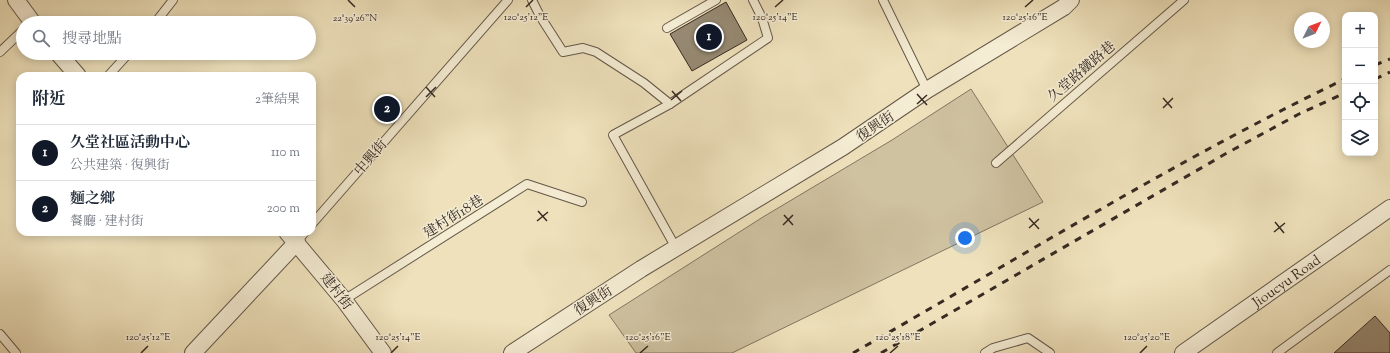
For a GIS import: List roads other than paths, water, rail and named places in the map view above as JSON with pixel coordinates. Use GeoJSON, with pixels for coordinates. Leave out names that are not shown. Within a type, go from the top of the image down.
{"type":"FeatureCollection","features":[{"type":"Feature","properties":{"kind":"street"},"geometry":{"type":"LineString","coordinates":[[16,0],[25,16]]}},
{"type":"Feature","properties":{"kind":"street","name":"復興街"},"geometry":{"type":"LineString","coordinates":[[512,353],[676,248],[843,147],[927,90],[1064,7],[1071,0]]}},
{"type":"Feature","properties":{"kind":"street"},"geometry":{"type":"LineString","coordinates":[[64,60],[75,72]]}},
{"type":"Feature","properties":{"kind":"street","name":"Jioucyu Road"},"geometry":{"type":"LineString","coordinates":[[1183,353],[1390,208]]}},
{"type":"Feature","properties":{"kind":"street"},"geometry":{"type":"LineString","coordinates":[[193,353],[296,236]]}},
{"type":"Feature","properties":{"kind":"street","name":"建村街"},"geometry":{"type":"LineString","coordinates":[[298,236],[383,353]]}},
{"type":"Feature","properties":{"kind":"lane"},"geometry":{"type":"LineString","coordinates":[[160,16],[173,0]]}},
{"type":"Feature","properties":{"kind":"lane","name":"中興街"},"geometry":{"type":"LineString","coordinates":[[316,219],[508,0]]}},
{"type":"Feature","properties":{"kind":"lane"},"geometry":{"type":"LineString","coordinates":[[532,0],[540,16],[563,52],[583,48],[596,52],[644,83],[670,104]]}},
{"type":"Feature","properties":{"kind":"lane"},"geometry":{"type":"LineString","coordinates":[[667,28],[716,0]]}},
{"type":"Feature","properties":{"kind":"lane"},"geometry":{"type":"LineString","coordinates":[[676,248],[613,135],[670,104],[768,38],[762,18],[753,0]]}},
{"type":"Feature","properties":{"kind":"lane"},"geometry":{"type":"LineString","coordinates":[[883,0],[927,90]]}},
{"type":"Feature","properties":{"kind":"lane","name":"久堂路鐵路巷"},"geometry":{"type":"LineString","coordinates":[[996,163],[1184,0]]}},
{"type":"Feature","properties":{"kind":"lane"},"geometry":{"type":"LineString","coordinates":[[0,52],[16,37]]}},
{"type":"Feature","properties":{"kind":"lane"},"geometry":{"type":"LineString","coordinates":[[112,72],[123,60]]}},
{"type":"Feature","properties":{"kind":"lane","name":"建村街18巷"},"geometry":{"type":"LineString","coordinates":[[344,300],[527,184],[582,202]]}},
{"type":"Feature","properties":{"kind":"lane"},"geometry":{"type":"LineString","coordinates":[[1277,353],[1390,270]]}},
{"type":"Feature","properties":{"kind":"lane"},"geometry":{"type":"LineString","coordinates":[[0,334],[16,353]]}},
{"type":"Feature","properties":{"kind":"lane"},"geometry":{"type":"LineString","coordinates":[[985,353],[993,348],[1028,338],[1050,353]]}},
{"type":"Feature","properties":{"kind":"railway"},"geometry":{"type":"LineString","coordinates":[[1378,64],[1390,59]]}},
{"type":"Feature","properties":{"kind":"railway"},"geometry":{"type":"LineString","coordinates":[[1378,78],[1390,72]]}},
{"type":"Feature","properties":{"kind":"railway"},"geometry":{"type":"LineString","coordinates":[[853,353],[1158,177],[1282,110],[1342,80]]}},
{"type":"Feature","properties":{"kind":"railway"},"geometry":{"type":"LineString","coordinates":[[881,353],[1227,153],[1299,114],[1342,94]]}},
{"type":"Feature","properties":{"kind":"place","name":"久堂社區活動中心"},"geometry":{"type":"Point","coordinates":[709,37]}},
{"type":"Feature","properties":{"kind":"place","name":"麵之鄉"},"geometry":{"type":"Point","coordinates":[387,109]}}]}
